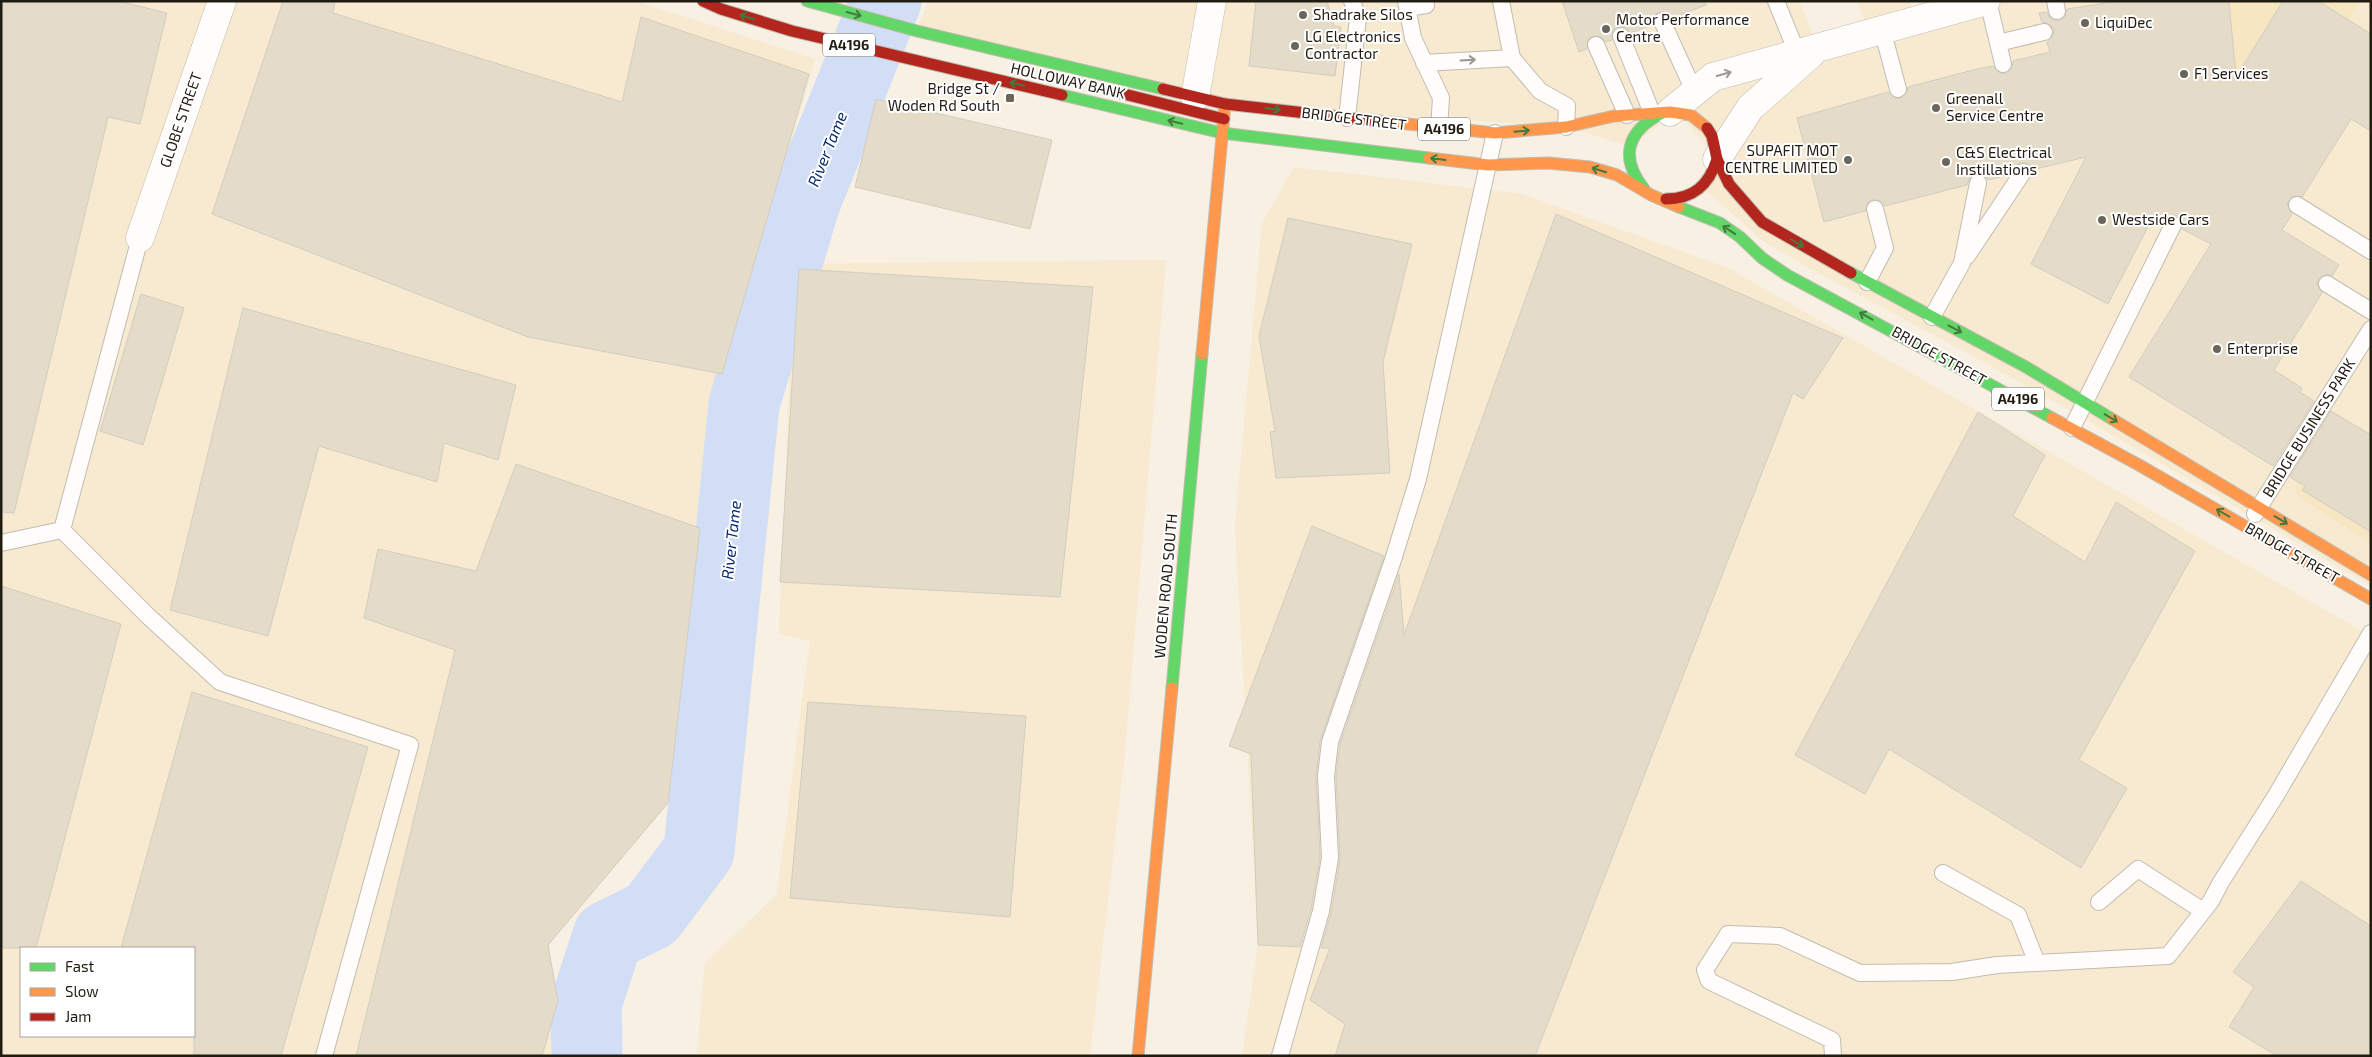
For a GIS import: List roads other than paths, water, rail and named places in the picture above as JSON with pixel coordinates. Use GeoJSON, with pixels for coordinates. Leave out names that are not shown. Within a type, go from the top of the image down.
{"type":"FeatureCollection","features":[{"type":"Feature","properties":{"kind":"main road","name":"HOLLOWAY BANK"},"geometry":{"type":"LineString","coordinates":[[703,1],[721,9],[792,31],[1222,133]]}},
{"type":"Feature","properties":{"kind":"main road","name":"HOLLOWAY BANK"},"geometry":{"type":"LineString","coordinates":[[807,1],[942,37],[1225,104]]}},
{"type":"Feature","properties":{"kind":"main road"},"geometry":{"type":"LineString","coordinates":[[942,37],[964,54],[974,57]]}},
{"type":"Feature","properties":{"kind":"main road"},"geometry":{"type":"LineString","coordinates":[[1108,90],[1224,119]]}},
{"type":"Feature","properties":{"kind":"main road","name":"BRIDGE STREET"},"geometry":{"type":"LineString","coordinates":[[1225,104],[1495,133],[1566,127],[1614,116],[1661,112],[1691,115],[1706,126],[1712,136],[1717,159],[1729,184],[1762,222],[1799,245],[2026,367],[2371,575]]}},
{"type":"Feature","properties":{"kind":"main road","name":"WODEN ROAD SOUTH"},"geometry":{"type":"LineString","coordinates":[[1138,1056],[1225,104]]}},
{"type":"Feature","properties":{"kind":"main road"},"geometry":{"type":"LineString","coordinates":[[1644,189],[1637,182],[1630,167],[1629,146],[1635,133],[1643,123],[1661,112]]}},
{"type":"Feature","properties":{"kind":"main road","name":"BRIDGE STREET"},"geometry":{"type":"LineString","coordinates":[[1222,133],[1488,165],[1548,163],[1590,167],[1617,175],[1720,223],[1786,275],[2072,428],[2371,599]]}},
{"type":"Feature","properties":{"kind":"main road"},"geometry":{"type":"LineString","coordinates":[[1666,199],[1683,199],[1703,188],[1714,170],[1717,159]]}},
{"type":"Feature","properties":{"kind":"street"},"geometry":{"type":"LineString","coordinates":[[1194,97],[1212,1]]}},
{"type":"Feature","properties":{"kind":"street"},"geometry":{"type":"LineString","coordinates":[[1661,112],[1713,77],[1805,55],[1882,29],[1987,1]]}},
{"type":"Feature","properties":{"kind":"street","name":"GLOBE STREET"},"geometry":{"type":"LineString","coordinates":[[140,238],[218,2]]}},
{"type":"Feature","properties":{"kind":"street"},"geometry":{"type":"LineString","coordinates":[[1717,159],[1750,108],[1805,55]]}},
{"type":"Feature","properties":{"kind":"lane"},"geometry":{"type":"LineString","coordinates":[[1347,118],[1358,18],[1352,1]]}},
{"type":"Feature","properties":{"kind":"lane"},"geometry":{"type":"LineString","coordinates":[[1501,1],[1512,58],[1540,91],[1567,106],[1566,127]]}},
{"type":"Feature","properties":{"kind":"lane"},"geometry":{"type":"LineString","coordinates":[[1776,1],[1805,55]]}},
{"type":"Feature","properties":{"kind":"lane"},"geometry":{"type":"LineString","coordinates":[[1987,1],[2003,64]]}},
{"type":"Feature","properties":{"kind":"lane"},"geometry":{"type":"LineString","coordinates":[[1426,5],[1407,5],[1413,38],[1441,98],[1438,128]]}},
{"type":"Feature","properties":{"kind":"lane"},"geometry":{"type":"LineString","coordinates":[[1662,21],[1694,91]]}},
{"type":"Feature","properties":{"kind":"lane"},"geometry":{"type":"LineString","coordinates":[[1882,29],[1898,89]]}},
{"type":"Feature","properties":{"kind":"lane"},"geometry":{"type":"LineString","coordinates":[[1998,43],[2044,32]]}},
{"type":"Feature","properties":{"kind":"lane"},"geometry":{"type":"LineString","coordinates":[[1621,36],[1661,112]]}},
{"type":"Feature","properties":{"kind":"lane"},"geometry":{"type":"LineString","coordinates":[[1596,45],[1627,115]]}},
{"type":"Feature","properties":{"kind":"lane"},"geometry":{"type":"LineString","coordinates":[[1424,63],[1512,58]]}},
{"type":"Feature","properties":{"kind":"lane"},"geometry":{"type":"LineString","coordinates":[[1280,1056],[1321,911],[1330,858],[1326,776],[1330,742],[1393,560],[1418,479],[1495,133]]}},
{"type":"Feature","properties":{"kind":"lane"},"geometry":{"type":"LineString","coordinates":[[1932,317],[1962,263],[2023,172]]}},
{"type":"Feature","properties":{"kind":"lane"},"geometry":{"type":"LineString","coordinates":[[1962,263],[1978,183]]}},
{"type":"Feature","properties":{"kind":"lane"},"geometry":{"type":"LineString","coordinates":[[2297,205],[2371,251]]}},
{"type":"Feature","properties":{"kind":"lane"},"geometry":{"type":"LineString","coordinates":[[1867,282],[1885,248],[1875,209]]}},
{"type":"Feature","properties":{"kind":"lane"},"geometry":{"type":"LineString","coordinates":[[2072,428],[2173,225]]}},
{"type":"Feature","properties":{"kind":"lane"},"geometry":{"type":"LineString","coordinates":[[62,530],[140,238]]}},
{"type":"Feature","properties":{"kind":"lane"},"geometry":{"type":"LineString","coordinates":[[2327,284],[2371,312]]}},
{"type":"Feature","properties":{"kind":"lane","name":"BRIDGE BUSINESS PARK"},"geometry":{"type":"LineString","coordinates":[[2247,527],[2370,331]]}},
{"type":"Feature","properties":{"kind":"lane"},"geometry":{"type":"LineString","coordinates":[[1,544],[62,530]]}},
{"type":"Feature","properties":{"kind":"lane"},"geometry":{"type":"LineString","coordinates":[[62,530],[148,616],[220,682],[410,745],[324,1056]]}},
{"type":"Feature","properties":{"kind":"lane"},"geometry":{"type":"LineString","coordinates":[[1833,1056],[1832,1040],[1709,981],[1705,970],[1728,934],[1780,936],[1860,973],[1952,972],[1996,965],[2168,956],[2211,901],[2220,882],[2275,797],[2371,633]]}},
{"type":"Feature","properties":{"kind":"lane"},"geometry":{"type":"LineString","coordinates":[[2099,902],[2138,869],[2203,911]]}},
{"type":"Feature","properties":{"kind":"lane"},"geometry":{"type":"LineString","coordinates":[[1943,873],[2018,915],[2037,963]]}},
{"type":"Feature","properties":{"kind":"waterway","name":"River Tame"},"geometry":{"type":"LineString","coordinates":[[587,1056],[586,1004],[608,936],[651,915],[699,851],[744,404],[805,202],[886,1]]}},
{"type":"Feature","properties":{"kind":"place","name":"Shadrake Silos"},"geometry":{"type":"Point","coordinates":[1303,15]}},
{"type":"Feature","properties":{"kind":"place","name":"LiquiDec"},"geometry":{"type":"Point","coordinates":[2085,23]}},
{"type":"Feature","properties":{"kind":"place","name":"Motor Performance Centre"},"geometry":{"type":"Point","coordinates":[1606,29]}},
{"type":"Feature","properties":{"kind":"place","name":"LG Electronics Contractor"},"geometry":{"type":"Point","coordinates":[1295,46]}},
{"type":"Feature","properties":{"kind":"place","name":"F1 Services"},"geometry":{"type":"Point","coordinates":[2184,74]}},
{"type":"Feature","properties":{"kind":"place","name":"Bridge St / Woden Rd South"},"geometry":{"type":"Point","coordinates":[1010,98]}},
{"type":"Feature","properties":{"kind":"place","name":"Greenall Service Centre"},"geometry":{"type":"Point","coordinates":[1936,108]}},
{"type":"Feature","properties":{"kind":"place","name":"SUPAFIT MOT CENTRE LIMITED"},"geometry":{"type":"Point","coordinates":[1848,160]}},
{"type":"Feature","properties":{"kind":"place","name":"C&S Electrical Instillations"},"geometry":{"type":"Point","coordinates":[1946,162]}},
{"type":"Feature","properties":{"kind":"place","name":"Westside Cars"},"geometry":{"type":"Point","coordinates":[2102,220]}},
{"type":"Feature","properties":{"kind":"place","name":"Enterprise"},"geometry":{"type":"Point","coordinates":[2217,349]}}]}
